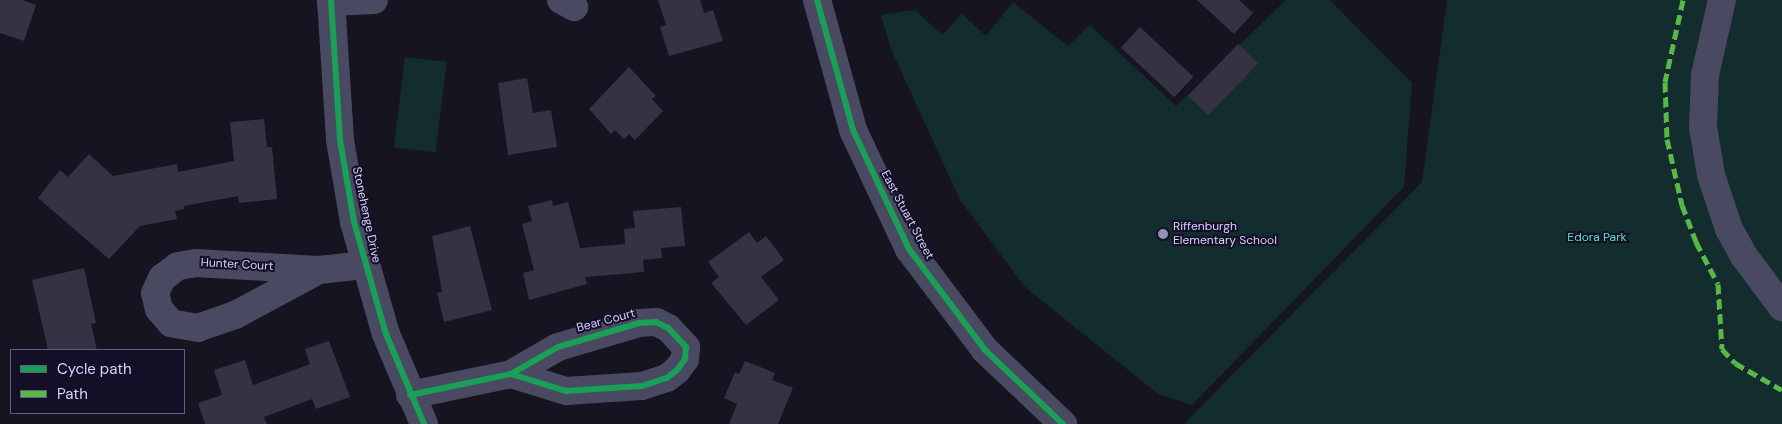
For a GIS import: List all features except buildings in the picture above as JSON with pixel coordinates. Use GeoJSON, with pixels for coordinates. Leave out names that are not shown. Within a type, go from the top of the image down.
{"type":"FeatureCollection","features":[{"type":"Feature","properties":{"kind":"street"},"geometry":{"type":"LineString","coordinates":[[331,1],[374,0]]}},
{"type":"Feature","properties":{"kind":"street","name":"East Stuart Street"},"geometry":{"type":"LineString","coordinates":[[817,0],[853,130],[910,249],[985,350],[1063,424]]}},
{"type":"Feature","properties":{"kind":"street"},"geometry":{"type":"LineString","coordinates":[[1722,0],[1705,75],[1704,127],[1711,175],[1729,229],[1744,256],[1782,307]]}},
{"type":"Feature","properties":{"kind":"street","name":"Stonehenge Drive"},"geometry":{"type":"LineString","coordinates":[[331,1],[340,140],[364,264],[410,395],[424,424]]}},
{"type":"Feature","properties":{"kind":"street","name":"Hunter Court"},"geometry":{"type":"LineString","coordinates":[[319,270],[236,315],[198,328],[171,323],[159,309],[155,293],[162,278],[178,266],[196,263],[319,270],[364,264]]}},
{"type":"Feature","properties":{"kind":"street","name":"Bear Court"},"geometry":{"type":"LineString","coordinates":[[410,395],[511,374],[558,347],[638,323],[656,322],[668,328],[686,347],[686,359],[677,370],[666,378],[642,386],[566,391],[511,374]]}},
{"type":"Feature","properties":{"kind":"green space","name":"Riffenburgh Elementary School"},"geometry":{"type":"Polygon","coordinates":[[[1286,0],[1330,0],[1412,83],[1404,187],[1192,405],[1158,394],[1025,287],[960,200],[891,49],[881,15],[915,10],[942,35],[962,14],[986,36],[1013,2],[1068,46],[1090,25],[1176,106],[1286,0]]]}},
{"type":"Feature","properties":{"kind":"green space","name":"Edora Park"},"geometry":{"type":"Polygon","coordinates":[[[1447,0],[1782,0],[1782,424],[1184,424],[1422,182],[1447,0]]]}},
{"type":"Feature","properties":{"kind":"green space"},"geometry":{"type":"Polygon","coordinates":[[[405,57],[447,62],[436,152],[394,147],[405,57]]]}},
{"type":"Feature","properties":{"kind":"marked path"},"geometry":{"type":"LineString","coordinates":[[1683,0],[1665,82],[1667,139],[1682,205],[1696,242],[1718,284],[1722,349],[1735,363],[1782,390]]}},
{"type":"Feature","properties":{"kind":"cycle path"},"geometry":{"type":"LineString","coordinates":[[331,0],[340,140],[354,222],[386,334],[424,424]]}},
{"type":"Feature","properties":{"kind":"cycle path"},"geometry":{"type":"LineString","coordinates":[[817,0],[853,130],[909,249],[985,350],[1063,424]]}},
{"type":"Feature","properties":{"kind":"cycle path"},"geometry":{"type":"LineString","coordinates":[[410,395],[511,374],[566,391],[642,386],[667,378],[677,370],[685,359],[686,347],[668,328],[656,322],[639,323],[558,347],[511,374]]}},
{"type":"Feature","properties":{"kind":"place","name":"Riffenburgh Elementary School"},"geometry":{"type":"Point","coordinates":[1163,234]}}]}
